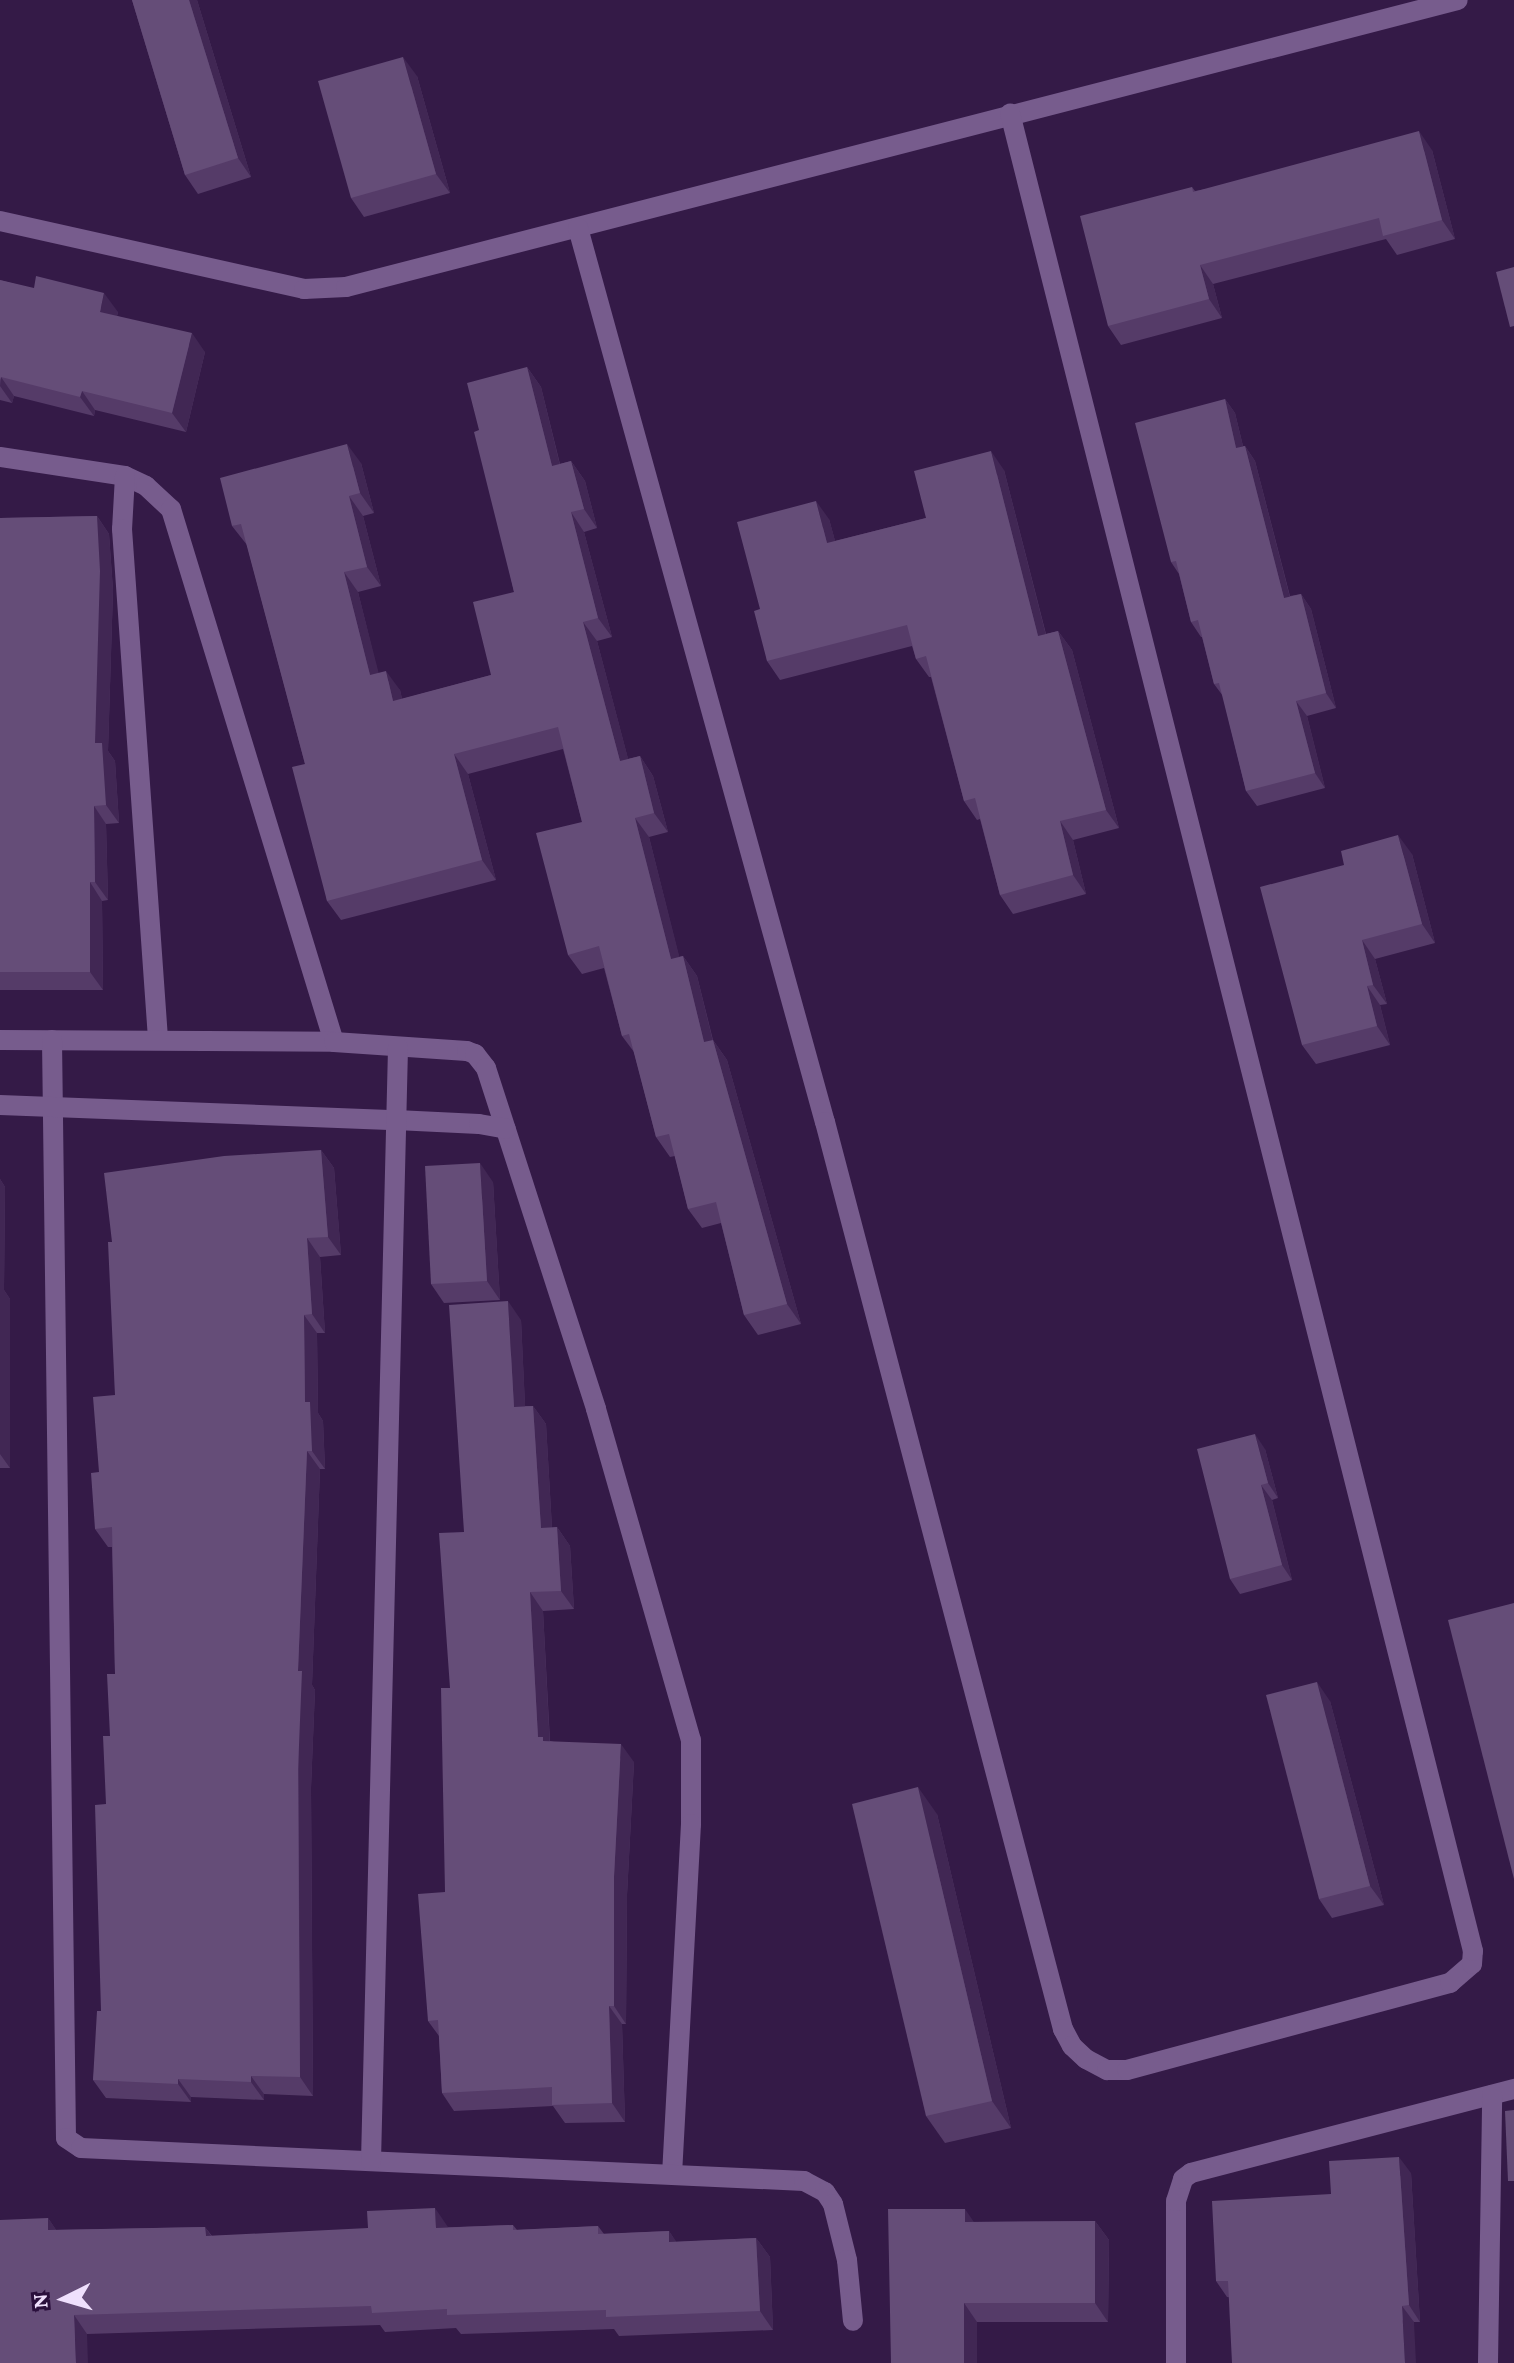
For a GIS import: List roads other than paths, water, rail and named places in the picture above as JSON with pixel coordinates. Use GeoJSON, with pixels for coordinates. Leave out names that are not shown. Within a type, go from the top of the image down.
{"type":"FeatureCollection","features":[{"type":"Feature","properties":{"kind":"street"},"geometry":{"type":"LineString","coordinates":[[0,221],[304,289],[346,287],[1010,113],[1458,0]]}},
{"type":"Feature","properties":{"kind":"street"},"geometry":{"type":"LineString","coordinates":[[578,228],[825,1122],[1063,2029],[1077,2054],[1107,2070],[1143,2066],[1450,1983],[1472,1964],[1473,1951],[1010,113]]}},
{"type":"Feature","properties":{"kind":"street"},"geometry":{"type":"LineString","coordinates":[[0,457],[125,476],[161,496],[177,525],[334,1042]]}},
{"type":"Feature","properties":{"kind":"street"},"geometry":{"type":"LineString","coordinates":[[125,476],[122,529],[158,1039]]}},
{"type":"Feature","properties":{"kind":"street"},"geometry":{"type":"LineString","coordinates":[[0,1040],[334,1042],[454,1049],[475,1054],[493,1082],[596,1409],[691,1740],[691,1824],[672,2173]]}},
{"type":"Feature","properties":{"kind":"street"},"geometry":{"type":"LineString","coordinates":[[52,1040],[66,2138],[81,2148],[794,2179],[825,2192],[833,2204],[847,2260],[853,2321]]}},
{"type":"Feature","properties":{"kind":"street"},"geometry":{"type":"LineString","coordinates":[[371,2161],[398,1047]]}},
{"type":"Feature","properties":{"kind":"street"},"geometry":{"type":"LineString","coordinates":[[0,1105],[396,1120],[479,1124],[506,1129]]}},
{"type":"Feature","properties":{"kind":"street"},"geometry":{"type":"LineString","coordinates":[[1176,2363],[1176,2201],[1183,2179],[1191,2173],[1514,2089]]}},
{"type":"Feature","properties":{"kind":"street"},"geometry":{"type":"LineString","coordinates":[[1488,2363],[1492,2095]]}}]}
